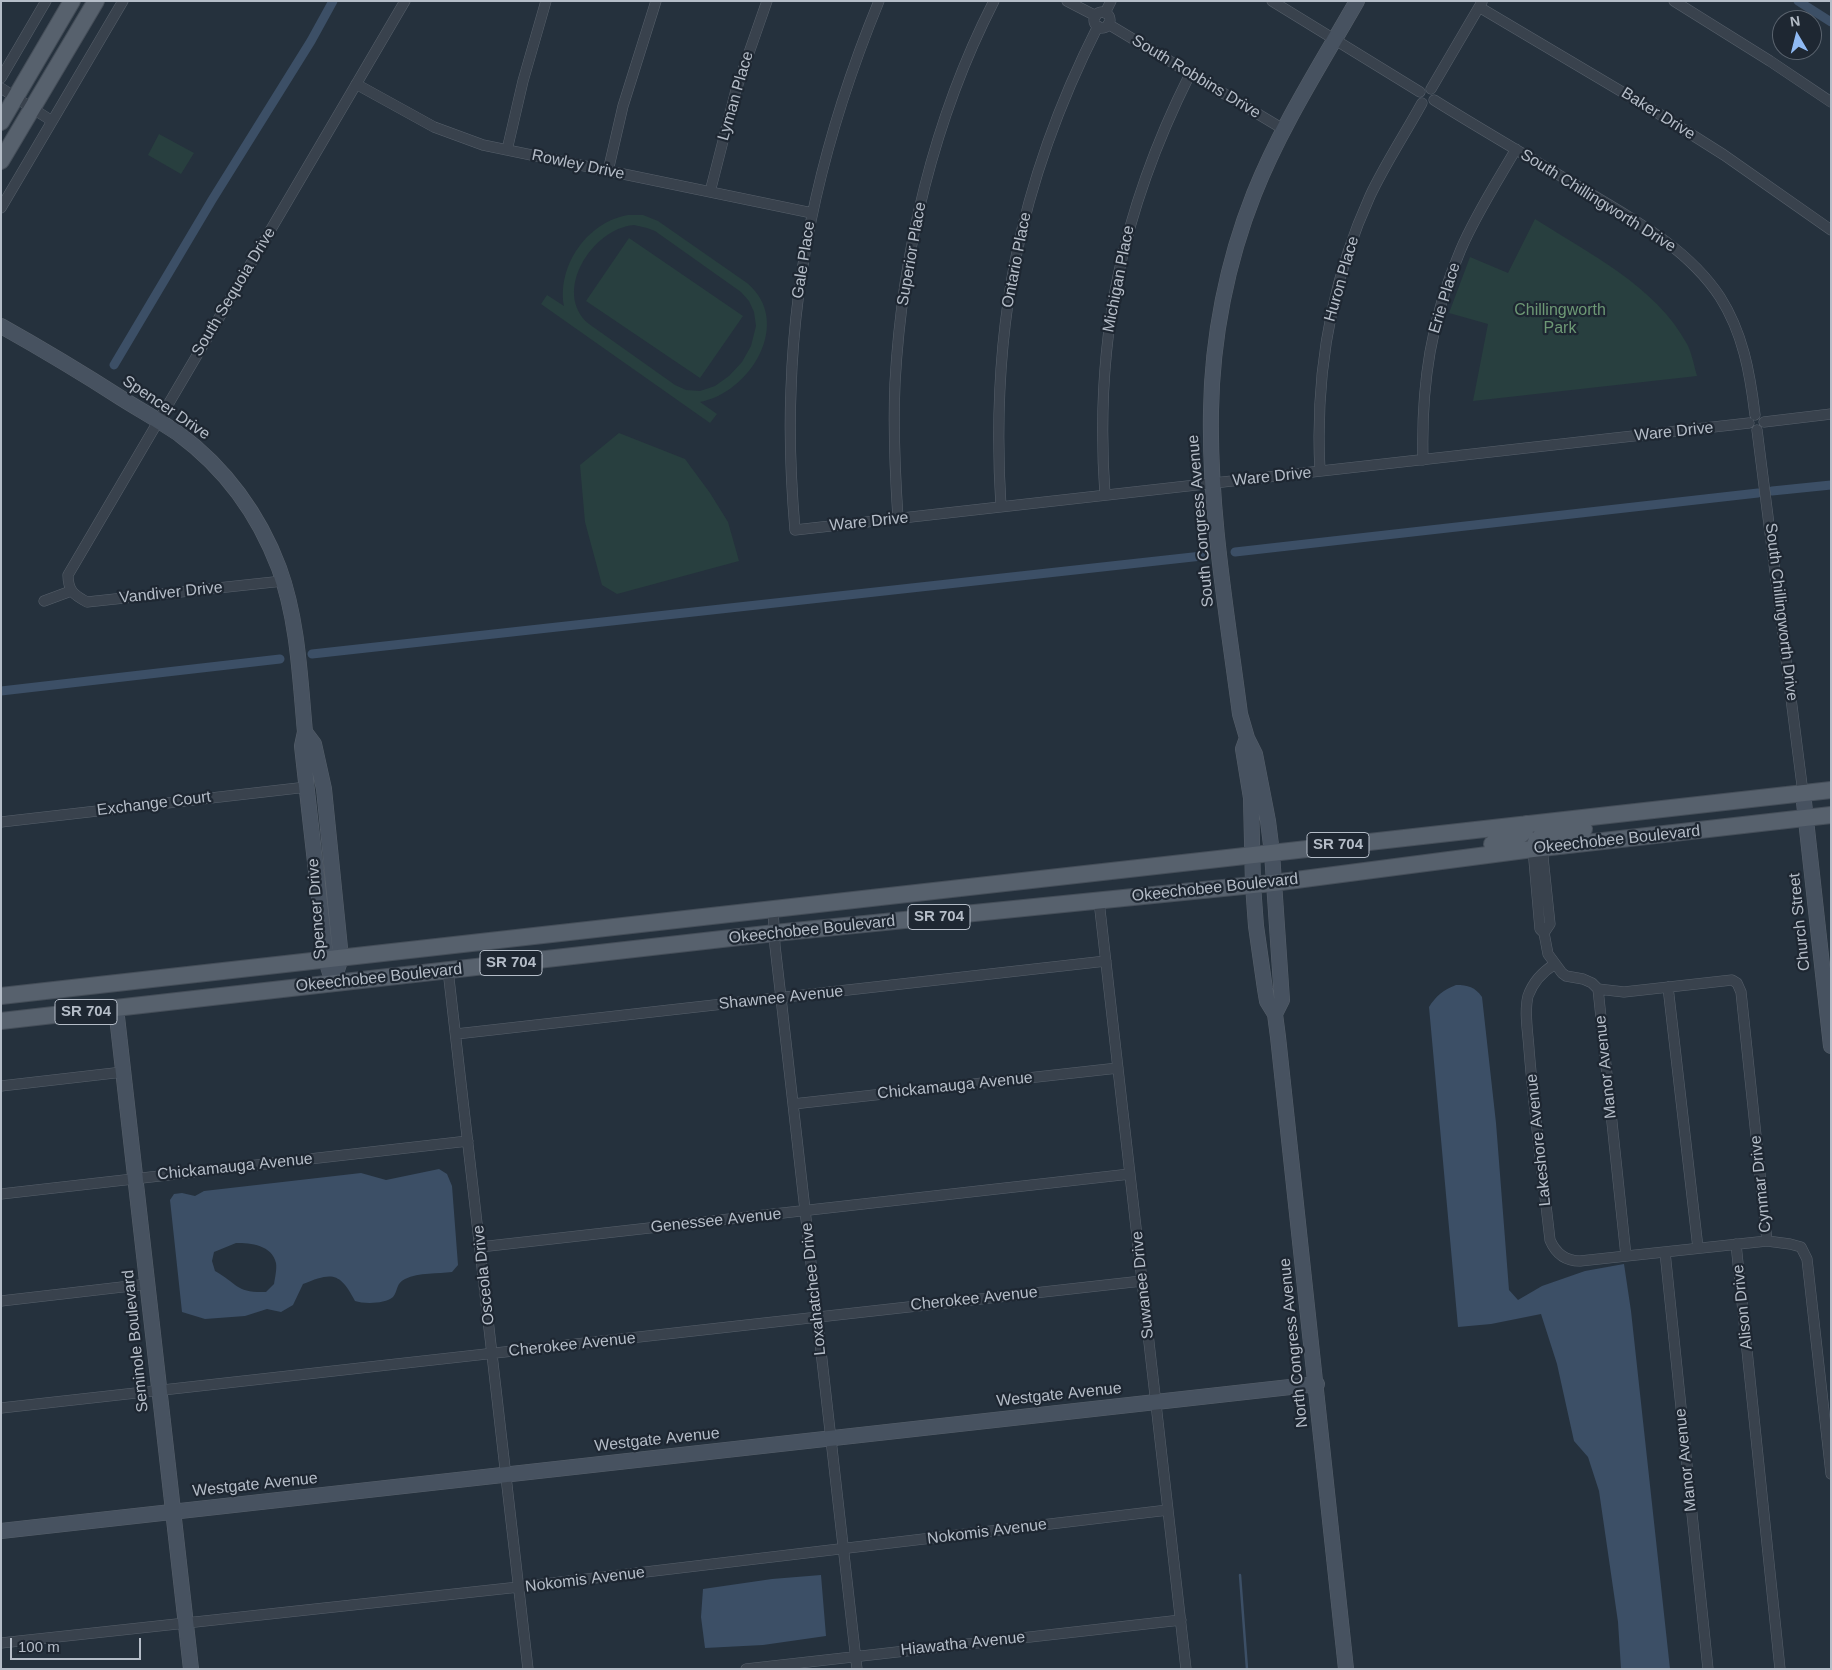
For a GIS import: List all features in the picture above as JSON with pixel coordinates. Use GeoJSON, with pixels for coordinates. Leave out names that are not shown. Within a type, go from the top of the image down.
{"type":"FeatureCollection","features":[{"type":"Feature","properties":{"kind":"main road"},"geometry":{"type":"LineString","coordinates":[[1,122],[72,1]]}},
{"type":"Feature","properties":{"kind":"main road"},"geometry":{"type":"LineString","coordinates":[[1,161],[96,1]]}},
{"type":"Feature","properties":{"kind":"main road","name":"Okeechobee Boulevard"},"geometry":{"type":"LineString","coordinates":[[1,996],[1831,790]]}},
{"type":"Feature","properties":{"kind":"main road"},"geometry":{"type":"LineString","coordinates":[[1538,849],[1537,840],[1542,836],[1610,825],[1618,814]]}},
{"type":"Feature","properties":{"kind":"main road","name":"Okeechobee Boulevard"},"geometry":{"type":"LineString","coordinates":[[1,1021],[775,933],[1273,883],[1538,849],[1831,815]]}},
{"type":"Feature","properties":{"kind":"main road"},"geometry":{"type":"LineString","coordinates":[[1462,859],[1475,847],[1504,843],[1518,838],[1525,831],[1526,824]]}},
{"type":"Feature","properties":{"kind":"main road"},"geometry":{"type":"LineString","coordinates":[[116,1008],[131,993],[193,986],[235,970]]}},
{"type":"Feature","properties":{"kind":"main road"},"geometry":{"type":"LineString","coordinates":[[1,1017],[34,1006],[76,1001],[96,985]]}},
{"type":"Feature","properties":{"kind":"street"},"geometry":{"type":"LineString","coordinates":[[1,78],[46,1]]}},
{"type":"Feature","properties":{"kind":"street"},"geometry":{"type":"LineString","coordinates":[[1,208],[123,1]]}},
{"type":"Feature","properties":{"kind":"street","name":"South Sequoia Drive"},"geometry":{"type":"LineString","coordinates":[[70,587],[68,575],[405,1]]}},
{"type":"Feature","properties":{"kind":"street"},"geometry":{"type":"LineString","coordinates":[[506,150],[546,1]]}},
{"type":"Feature","properties":{"kind":"street"},"geometry":{"type":"LineString","coordinates":[[608,171],[623,106],[656,1]]}},
{"type":"Feature","properties":{"kind":"street","name":"Lyman Place"},"geometry":{"type":"LineString","coordinates":[[710,192],[736,90],[766,1]]}},
{"type":"Feature","properties":{"kind":"street","name":"Gale Place"},"geometry":{"type":"LineString","coordinates":[[795,530],[791,483],[791,389],[797,308],[812,213],[829,141],[843,96],[879,1]]}},
{"type":"Feature","properties":{"kind":"street","name":"Superior Place"},"geometry":{"type":"LineString","coordinates":[[898,518],[894,454],[895,383],[898,339],[910,250],[928,174],[941,132],[972,48],[994,1]]}},
{"type":"Feature","properties":{"kind":"street"},"geometry":{"type":"LineString","coordinates":[[1067,1],[1100,18]]}},
{"type":"Feature","properties":{"kind":"street","name":"Ontario Place"},"geometry":{"type":"LineString","coordinates":[[1001,507],[998,450],[999,383],[1008,299],[1015,258],[1029,200],[1049,136],[1100,18],[1111,1]]}},
{"type":"Feature","properties":{"kind":"street"},"geometry":{"type":"LineString","coordinates":[[1272,1],[1420,92]]}},
{"type":"Feature","properties":{"kind":"street","name":"South Congress Avenue"},"geometry":{"type":"LineString","coordinates":[[1272,853],[1255,754],[1247,738],[1240,714],[1220,560],[1212,483],[1211,410],[1213,373],[1221,310],[1231,265],[1257,187],[1283,129],[1357,1]]}},
{"type":"Feature","properties":{"kind":"street"},"geometry":{"type":"LineString","coordinates":[[1674,1],[1831,102]]}},
{"type":"Feature","properties":{"kind":"street"},"geometry":{"type":"LineString","coordinates":[[1431,89],[1481,4]]}},
{"type":"Feature","properties":{"kind":"street","name":"Baker Drive"},"geometry":{"type":"LineString","coordinates":[[1481,4],[1656,112],[1776,190],[1831,230]]}},
{"type":"Feature","properties":{"kind":"street","name":"South Robbins Drive"},"geometry":{"type":"LineString","coordinates":[[1100,18],[1103,28],[1108,24],[1283,129]]}},
{"type":"Feature","properties":{"kind":"street","name":"Michigan Place"},"geometry":{"type":"LineString","coordinates":[[1104,495],[1102,395],[1106,346],[1115,287],[1128,230],[1156,145],[1190,74]]}},
{"type":"Feature","properties":{"kind":"street","name":"Rowley Drive"},"geometry":{"type":"LineString","coordinates":[[356,84],[434,127],[475,142],[812,213]]}},
{"type":"Feature","properties":{"kind":"street"},"geometry":{"type":"LineString","coordinates":[[1,88],[52,121]]}},
{"type":"Feature","properties":{"kind":"street"},"geometry":{"type":"LineString","coordinates":[[1426,88],[1431,89],[1435,93],[1434,100],[1429,104],[1422,103],[1419,98],[1420,92],[1426,88]]}},
{"type":"Feature","properties":{"kind":"street","name":"South Chillingworth Drive"},"geometry":{"type":"LineString","coordinates":[[1434,100],[1660,237],[1696,267],[1720,297],[1738,331],[1750,376],[1752,419]]}},
{"type":"Feature","properties":{"kind":"street","name":"Huron Place"},"geometry":{"type":"LineString","coordinates":[[1320,471],[1318,422],[1321,380],[1329,322],[1336,290],[1354,234],[1371,196],[1422,103]]}},
{"type":"Feature","properties":{"kind":"street","name":"Erie Place"},"geometry":{"type":"LineString","coordinates":[[1423,460],[1424,393],[1430,350],[1440,304],[1472,226],[1516,149]]}},
{"type":"Feature","properties":{"kind":"street","name":"Spencer Drive"},"geometry":{"type":"LineString","coordinates":[[1,326],[158,421],[200,451],[219,470],[257,520],[269,544],[283,581],[294,634],[305,732],[302,746],[313,840],[334,959]]}},
{"type":"Feature","properties":{"kind":"street"},"geometry":{"type":"LineString","coordinates":[[1764,422],[1831,414]]}},
{"type":"Feature","properties":{"kind":"street"},"geometry":{"type":"LineString","coordinates":[[1761,416],[1764,422],[1763,427],[1757,430],[1752,429],[1752,419],[1761,416]]}},
{"type":"Feature","properties":{"kind":"street","name":"Ware Drive"},"geometry":{"type":"LineString","coordinates":[[795,530],[1423,460],[1752,419]]}},
{"type":"Feature","properties":{"kind":"street","name":"South Chillingworth Drive"},"geometry":{"type":"LineString","coordinates":[[1757,430],[1804,793]]}},
{"type":"Feature","properties":{"kind":"street","name":"Vandiver Drive"},"geometry":{"type":"LineString","coordinates":[[70,587],[86,602],[283,581]]}},
{"type":"Feature","properties":{"kind":"street"},"geometry":{"type":"LineString","coordinates":[[44,600],[70,587]]}},
{"type":"Feature","properties":{"kind":"street","name":"Spencer Drive"},"geometry":{"type":"LineString","coordinates":[[305,732],[314,744],[324,789],[332,858],[333,984]]}},
{"type":"Feature","properties":{"kind":"street","name":"South Congress Avenue"},"geometry":{"type":"LineString","coordinates":[[1247,738],[1244,748],[1251,798],[1253,856]]}},
{"type":"Feature","properties":{"kind":"street","name":"Exchange Court"},"geometry":{"type":"LineString","coordinates":[[1,822],[307,787]]}},
{"type":"Feature","properties":{"kind":"street","name":"Church Street"},"geometry":{"type":"LineString","coordinates":[[1804,793],[1831,1046]]}},
{"type":"Feature","properties":{"kind":"street"},"geometry":{"type":"LineString","coordinates":[[313,840],[326,857],[332,858]]}},
{"type":"Feature","properties":{"kind":"street"},"geometry":{"type":"LineString","coordinates":[[1538,849],[1540,929],[1544,933],[1548,954],[1566,976],[1583,979],[1592,983],[1598,989],[1624,992],[1668,987],[1698,1248],[1626,1256]]}},
{"type":"Feature","properties":{"kind":"street","name":"North Congress Avenue"},"geometry":{"type":"LineString","coordinates":[[1272,853],[1282,1000],[1275,1014]]}},
{"type":"Feature","properties":{"kind":"street","name":"North Congress Avenue"},"geometry":{"type":"LineString","coordinates":[[1253,856],[1253,885],[1265,989],[1267,1001],[1275,1014],[1317,1384],[1346,1669]]}},
{"type":"Feature","properties":{"kind":"street","name":"Suwanee Drive"},"geometry":{"type":"LineString","coordinates":[[1099,901],[1186,1669]]}},
{"type":"Feature","properties":{"kind":"street","name":"Loxahatchee Drive"},"geometry":{"type":"LineString","coordinates":[[774,908],[781,998],[857,1669]]}},
{"type":"Feature","properties":{"kind":"street","name":"Shawnee Avenue"},"geometry":{"type":"LineString","coordinates":[[456,1034],[1106,961]]}},
{"type":"Feature","properties":{"kind":"street","name":"Lakeshore Avenue"},"geometry":{"type":"LineString","coordinates":[[1555,964],[1547,969],[1534,984],[1526,1008],[1550,1240],[1557,1252],[1574,1261],[1626,1256]]}},
{"type":"Feature","properties":{"kind":"street","name":"Osceola Drive"},"geometry":{"type":"LineString","coordinates":[[448,970],[528,1669]]}},
{"type":"Feature","properties":{"kind":"street","name":"Cynmar Drive"},"geometry":{"type":"LineString","coordinates":[[1668,987],[1732,980],[1737,983],[1741,992],[1767,1241],[1801,1247],[1807,1259],[1831,1474]]}},
{"type":"Feature","properties":{"kind":"street","name":"Manor Avenue"},"geometry":{"type":"LineString","coordinates":[[1598,989],[1626,1256]]}},
{"type":"Feature","properties":{"kind":"street","name":"Seminole Boulevard"},"geometry":{"type":"LineString","coordinates":[[116,1008],[191,1669]]}},
{"type":"Feature","properties":{"kind":"street","name":"Chickamauga Avenue"},"geometry":{"type":"LineString","coordinates":[[793,1104],[1118,1068]]}},
{"type":"Feature","properties":{"kind":"street"},"geometry":{"type":"LineString","coordinates":[[1,1086],[124,1072]]}},
{"type":"Feature","properties":{"kind":"street","name":"Chickamauga Avenue"},"geometry":{"type":"LineString","coordinates":[[1,1194],[468,1141]]}},
{"type":"Feature","properties":{"kind":"street","name":"Genessee Avenue"},"geometry":{"type":"LineString","coordinates":[[480,1247],[1130,1174]]}},
{"type":"Feature","properties":{"kind":"street"},"geometry":{"type":"LineString","coordinates":[[1736,1244],[1767,1241]]}},
{"type":"Feature","properties":{"kind":"street","name":"Alison Drive"},"geometry":{"type":"LineString","coordinates":[[1698,1248],[1736,1244],[1780,1669]]}},
{"type":"Feature","properties":{"kind":"street","name":"Manor Avenue"},"geometry":{"type":"LineString","coordinates":[[1665,1252],[1708,1669]]}},
{"type":"Feature","properties":{"kind":"street","name":"Cherokee Avenue"},"geometry":{"type":"LineString","coordinates":[[1,1408],[1142,1281]]}},
{"type":"Feature","properties":{"kind":"street"},"geometry":{"type":"LineString","coordinates":[[1,1301],[148,1284]]}},
{"type":"Feature","properties":{"kind":"street","name":"Westgate Avenue"},"geometry":{"type":"LineString","coordinates":[[1,1532],[1317,1384]]}},
{"type":"Feature","properties":{"kind":"street","name":"Nokomis Avenue"},"geometry":{"type":"LineString","coordinates":[[1,1643],[519,1587],[1168,1510]]}},
{"type":"Feature","properties":{"kind":"street","name":"Hiawatha Avenue"},"geometry":{"type":"LineString","coordinates":[[746,1669],[1181,1620]]}},
{"type":"Feature","properties":{"kind":"green space"},"geometry":{"type":"Polygon","coordinates":[[[159,134],[194,153],[181,174],[148,155],[159,134]]]}},
{"type":"Feature","properties":{"kind":"green space"},"geometry":{"type":"Polygon","coordinates":[[[628,215],[643,215],[658,221],[747,283],[761,299],[767,317],[766,335],[760,354],[749,371],[735,385],[718,396],[700,402],[717,414],[710,423],[541,304],[547,295],[564,306],[565,276],[570,261],[588,236],[613,219],[628,215]],[[634,225],[619,229],[604,237],[592,249],[582,264],[576,279],[574,295],[578,311],[589,324],[675,385],[686,390],[700,391],[715,386],[729,376],[742,362],[751,346],[756,326],[754,312],[749,301],[741,292],[655,231],[634,225]]]}},
{"type":"Feature","properties":{"kind":"green space","name":"Chillingworth Park"},"geometry":{"type":"Polygon","coordinates":[[[1535,219],[1598,258],[1639,288],[1658,305],[1674,323],[1687,344],[1697,376],[1473,401],[1488,324],[1449,313],[1470,257],[1508,273],[1535,219]]]}},
{"type":"Feature","properties":{"kind":"green space"},"geometry":{"type":"Polygon","coordinates":[[[629,238],[743,316],[700,378],[586,301],[629,238]]]}},
{"type":"Feature","properties":{"kind":"green space"},"geometry":{"type":"Polygon","coordinates":[[[619,433],[685,459],[728,522],[739,561],[617,594],[602,585],[585,522],[580,465],[619,433]]]}},
{"type":"Feature","properties":{"kind":"water"},"geometry":{"type":"Polygon","coordinates":[[[1456,985],[1471,987],[1482,997],[1496,1123],[1509,1290],[1518,1300],[1542,1286],[1585,1271],[1624,1264],[1631,1311],[1670,1669],[1621,1669],[1618,1622],[1599,1491],[1588,1457],[1574,1441],[1557,1364],[1541,1314],[1491,1324],[1458,1327],[1429,1007],[1440,994],[1456,985]]]}},
{"type":"Feature","properties":{"kind":"water"},"geometry":{"type":"Polygon","coordinates":[[[439,1169],[447,1174],[452,1186],[458,1265],[452,1272],[422,1274],[405,1279],[400,1283],[393,1297],[380,1302],[364,1303],[355,1301],[345,1284],[334,1277],[328,1276],[303,1284],[293,1305],[281,1312],[267,1309],[245,1316],[205,1319],[182,1312],[170,1200],[174,1194],[182,1193],[195,1196],[204,1191],[361,1173],[386,1180],[439,1169]],[[236,1243],[214,1252],[212,1261],[215,1271],[238,1287],[249,1291],[266,1292],[274,1284],[276,1263],[274,1257],[260,1246],[236,1243]]]}},
{"type":"Feature","properties":{"kind":"water"},"geometry":{"type":"Polygon","coordinates":[[[821,1575],[826,1636],[763,1645],[705,1648],[701,1617],[703,1589],[772,1579],[821,1575]]]}},
{"type":"Feature","properties":{"kind":"waterway"},"geometry":{"type":"LineString","coordinates":[[114,365],[212,200],[311,41],[333,1]]}},
{"type":"Feature","properties":{"kind":"waterway"},"geometry":{"type":"LineString","coordinates":[[1798,1],[1831,22]]}},
{"type":"Feature","properties":{"kind":"waterway"},"geometry":{"type":"LineString","coordinates":[[1772,491],[1831,485]]}},
{"type":"Feature","properties":{"kind":"waterway"},"geometry":{"type":"LineString","coordinates":[[1235,552],[1758,493]]}},
{"type":"Feature","properties":{"kind":"waterway"},"geometry":{"type":"LineString","coordinates":[[312,654],[1202,556]]}},
{"type":"Feature","properties":{"kind":"waterway"},"geometry":{"type":"LineString","coordinates":[[1,691],[280,659]]}},
{"type":"Feature","properties":{"kind":"waterway"},"geometry":{"type":"LineString","coordinates":[[1240,1575],[1247,1669]]}}]}
